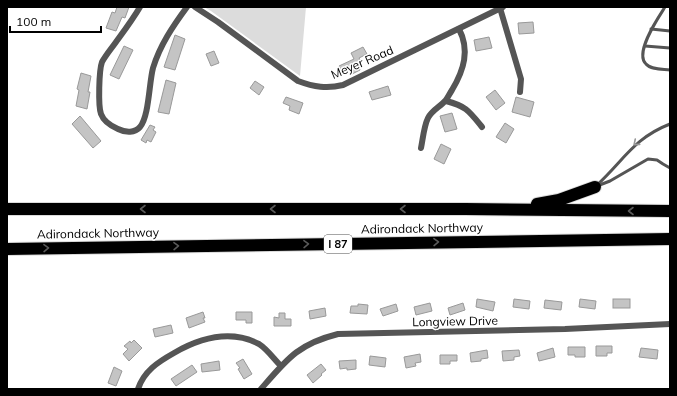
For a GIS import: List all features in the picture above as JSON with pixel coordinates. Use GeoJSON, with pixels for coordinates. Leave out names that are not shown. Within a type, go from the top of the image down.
{"type":"FeatureCollection","features":[{"type":"Feature","properties":{"kind":"highway"},"geometry":{"type":"LineString","coordinates":[[465,209],[545,203],[559,200],[596,186]]}},
{"type":"Feature","properties":{"kind":"highway","name":"Adirondack Northway"},"geometry":{"type":"LineString","coordinates":[[7,209],[465,209],[670,211]]}},
{"type":"Feature","properties":{"kind":"highway","name":"Adirondack Northway"},"geometry":{"type":"LineString","coordinates":[[7,249],[670,238]]}},
{"type":"Feature","properties":{"kind":"street"},"geometry":{"type":"LineString","coordinates":[[140,7],[101,64],[99,109],[106,122],[122,131],[136,131],[145,120],[150,79],[158,55],[171,28],[187,7]]}},
{"type":"Feature","properties":{"kind":"street","name":"Meyer Road"},"geometry":{"type":"LineString","coordinates":[[195,7],[218,22],[298,81],[319,87],[335,87],[342,85],[501,8]]}},
{"type":"Feature","properties":{"kind":"street"},"geometry":{"type":"LineString","coordinates":[[501,8],[521,79],[520,92]]}},
{"type":"Feature","properties":{"kind":"street"},"geometry":{"type":"LineString","coordinates":[[420,148],[428,118],[433,111],[446,100],[457,81],[465,59],[466,50],[464,37],[460,29]]}},
{"type":"Feature","properties":{"kind":"street"},"geometry":{"type":"LineString","coordinates":[[446,100],[460,105],[469,111],[482,128]]}},
{"type":"Feature","properties":{"kind":"street","name":"Longview Drive"},"geometry":{"type":"LineString","coordinates":[[261,389],[296,351],[307,344],[338,334],[565,329],[670,324]]}},
{"type":"Feature","properties":{"kind":"street"},"geometry":{"type":"LineString","coordinates":[[138,389],[148,370],[163,359],[193,343],[216,337],[244,339],[258,344],[264,348],[281,366]]}},
{"type":"Feature","properties":{"kind":"lane"},"geometry":{"type":"LineString","coordinates":[[665,7],[651,29],[643,51],[644,63],[648,67],[670,70]]}},
{"type":"Feature","properties":{"kind":"lane"},"geometry":{"type":"LineString","coordinates":[[651,29],[670,31]]}},
{"type":"Feature","properties":{"kind":"lane"},"geometry":{"type":"LineString","coordinates":[[645,46],[670,48]]}},
{"type":"Feature","properties":{"kind":"lane"},"geometry":{"type":"LineString","coordinates":[[596,186],[635,144],[657,129],[670,124]]}},
{"type":"Feature","properties":{"kind":"lane"},"geometry":{"type":"LineString","coordinates":[[596,186],[610,181],[648,159],[657,160],[670,168]]}},
{"type":"Feature","properties":{"kind":"shaded area"},"geometry":{"type":"Polygon","coordinates":[[[204,7],[306,7],[300,76],[211,11],[204,7]]]}},
{"type":"Feature","properties":{"kind":"building"},"geometry":{"type":"Polygon","coordinates":[[[117,7],[129,7],[125,18],[122,17],[116,31],[106,28],[112,12],[115,13],[117,7]]]}},
{"type":"Feature","properties":{"kind":"building"},"geometry":{"type":"Polygon","coordinates":[[[533,22],[534,33],[519,34],[518,23],[533,22]]]}},
{"type":"Feature","properties":{"kind":"building"},"geometry":{"type":"Polygon","coordinates":[[[175,35],[185,39],[175,70],[164,67],[175,35]]]}},
{"type":"Feature","properties":{"kind":"building"},"geometry":{"type":"Polygon","coordinates":[[[489,37],[492,48],[476,51],[474,40],[489,37]]]}},
{"type":"Feature","properties":{"kind":"building"},"geometry":{"type":"Polygon","coordinates":[[[124,46],[133,50],[119,79],[110,75],[124,46]]]}},
{"type":"Feature","properties":{"kind":"building"},"geometry":{"type":"Polygon","coordinates":[[[363,47],[367,54],[359,58],[361,61],[357,63],[360,70],[352,74],[350,68],[342,72],[339,66],[354,59],[351,53],[363,47]]]}},
{"type":"Feature","properties":{"kind":"building"},"geometry":{"type":"Polygon","coordinates":[[[214,51],[219,63],[211,66],[206,54],[214,51]]]}},
{"type":"Feature","properties":{"kind":"building"},"geometry":{"type":"Polygon","coordinates":[[[81,73],[91,76],[87,109],[76,106],[79,90],[77,89],[81,73]]]}},
{"type":"Feature","properties":{"kind":"building"},"geometry":{"type":"Polygon","coordinates":[[[166,80],[176,83],[169,114],[158,112],[166,80]]]}},
{"type":"Feature","properties":{"kind":"building"},"geometry":{"type":"Polygon","coordinates":[[[255,81],[264,87],[259,95],[250,88],[255,81]]]}},
{"type":"Feature","properties":{"kind":"building"},"geometry":{"type":"Polygon","coordinates":[[[388,86],[391,95],[372,100],[369,92],[388,86]]]}},
{"type":"Feature","properties":{"kind":"building"},"geometry":{"type":"Polygon","coordinates":[[[495,90],[505,103],[496,110],[486,97],[495,90]]]}},
{"type":"Feature","properties":{"kind":"building"},"geometry":{"type":"Polygon","coordinates":[[[286,97],[303,103],[299,114],[289,110],[290,106],[283,103],[286,97]]]}},
{"type":"Feature","properties":{"kind":"building"},"geometry":{"type":"Polygon","coordinates":[[[516,97],[534,102],[530,117],[512,112],[516,97]]]}},
{"type":"Feature","properties":{"kind":"building"},"geometry":{"type":"Polygon","coordinates":[[[452,113],[457,129],[445,132],[440,116],[452,113]]]}},
{"type":"Feature","properties":{"kind":"building"},"geometry":{"type":"Polygon","coordinates":[[[80,116],[101,141],[93,148],[72,124],[80,116]]]}},
{"type":"Feature","properties":{"kind":"building"},"geometry":{"type":"Polygon","coordinates":[[[505,123],[514,129],[506,143],[496,137],[505,123]]]}},
{"type":"Feature","properties":{"kind":"building"},"geometry":{"type":"Polygon","coordinates":[[[150,125],[155,127],[153,130],[156,132],[151,142],[147,140],[146,143],[141,140],[150,125]]]}},
{"type":"Feature","properties":{"kind":"building"},"geometry":{"type":"Polygon","coordinates":[[[441,144],[451,149],[444,164],[434,159],[441,144]]]}},
{"type":"Feature","properties":{"kind":"building"},"geometry":{"type":"Polygon","coordinates":[[[477,299],[495,302],[493,311],[476,307],[477,299]]]}},
{"type":"Feature","properties":{"kind":"building"},"geometry":{"type":"Polygon","coordinates":[[[514,299],[530,301],[529,309],[513,307],[514,299]]]}},
{"type":"Feature","properties":{"kind":"building"},"geometry":{"type":"Polygon","coordinates":[[[580,299],[596,301],[595,309],[579,307],[580,299]]]}},
{"type":"Feature","properties":{"kind":"building"},"geometry":{"type":"Polygon","coordinates":[[[613,299],[630,299],[630,308],[613,308],[613,299]]]}},
{"type":"Feature","properties":{"kind":"building"},"geometry":{"type":"Polygon","coordinates":[[[545,300],[562,302],[561,310],[544,308],[545,300]]]}},
{"type":"Feature","properties":{"kind":"building"},"geometry":{"type":"Polygon","coordinates":[[[430,303],[432,311],[416,315],[414,307],[430,303]]]}},
{"type":"Feature","properties":{"kind":"building"},"geometry":{"type":"Polygon","coordinates":[[[463,303],[465,310],[450,315],[448,308],[463,303]]]}},
{"type":"Feature","properties":{"kind":"building"},"geometry":{"type":"Polygon","coordinates":[[[358,304],[368,305],[367,314],[350,313],[351,306],[358,306],[358,304]]]}},
{"type":"Feature","properties":{"kind":"building"},"geometry":{"type":"Polygon","coordinates":[[[396,304],[398,311],[383,316],[380,309],[396,304]]]}},
{"type":"Feature","properties":{"kind":"building"},"geometry":{"type":"Polygon","coordinates":[[[325,308],[326,316],[310,319],[309,311],[325,308]]]}},
{"type":"Feature","properties":{"kind":"building"},"geometry":{"type":"Polygon","coordinates":[[[203,312],[205,322],[189,328],[186,318],[203,312]]]}},
{"type":"Feature","properties":{"kind":"building"},"geometry":{"type":"Polygon","coordinates":[[[236,312],[252,312],[252,323],[246,323],[246,320],[236,320],[236,312]]]}},
{"type":"Feature","properties":{"kind":"building"},"geometry":{"type":"Polygon","coordinates":[[[279,313],[285,313],[285,319],[291,319],[291,326],[274,326],[274,317],[279,318],[279,313]]]}},
{"type":"Feature","properties":{"kind":"building"},"geometry":{"type":"Polygon","coordinates":[[[171,325],[173,333],[155,337],[153,329],[171,325]]]}},
{"type":"Feature","properties":{"kind":"building"},"geometry":{"type":"Polygon","coordinates":[[[134,340],[142,348],[129,361],[123,354],[128,349],[124,346],[130,341],[131,343],[134,340]]]}},
{"type":"Feature","properties":{"kind":"building"},"geometry":{"type":"Polygon","coordinates":[[[596,346],[612,346],[612,353],[607,353],[607,356],[596,356],[596,346]]]}},
{"type":"Feature","properties":{"kind":"building"},"geometry":{"type":"Polygon","coordinates":[[[568,347],[585,347],[585,357],[568,355],[568,347]]]}},
{"type":"Feature","properties":{"kind":"building"},"geometry":{"type":"Polygon","coordinates":[[[553,348],[555,357],[539,361],[537,353],[553,348]]]}},
{"type":"Feature","properties":{"kind":"building"},"geometry":{"type":"Polygon","coordinates":[[[641,348],[658,350],[657,359],[639,357],[641,348]]]}},
{"type":"Feature","properties":{"kind":"building"},"geometry":{"type":"Polygon","coordinates":[[[487,350],[488,358],[481,359],[481,361],[471,362],[470,353],[487,350]]]}},
{"type":"Feature","properties":{"kind":"building"},"geometry":{"type":"Polygon","coordinates":[[[519,350],[520,356],[514,357],[514,360],[503,361],[502,351],[519,350]]]}},
{"type":"Feature","properties":{"kind":"building"},"geometry":{"type":"Polygon","coordinates":[[[420,354],[421,362],[415,363],[416,366],[406,368],[404,357],[420,354]]]}},
{"type":"Feature","properties":{"kind":"building"},"geometry":{"type":"Polygon","coordinates":[[[440,355],[457,355],[457,361],[450,361],[450,364],[440,364],[440,355]]]}},
{"type":"Feature","properties":{"kind":"building"},"geometry":{"type":"Polygon","coordinates":[[[370,356],[386,358],[385,367],[369,365],[370,356]]]}},
{"type":"Feature","properties":{"kind":"building"},"geometry":{"type":"Polygon","coordinates":[[[243,359],[252,374],[244,379],[238,369],[240,368],[236,363],[243,359]]]}},
{"type":"Feature","properties":{"kind":"building"},"geometry":{"type":"Polygon","coordinates":[[[356,360],[356,369],[340,369],[339,361],[356,360]]]}},
{"type":"Feature","properties":{"kind":"building"},"geometry":{"type":"Polygon","coordinates":[[[219,361],[220,370],[202,372],[201,364],[219,361]]]}},
{"type":"Feature","properties":{"kind":"building"},"geometry":{"type":"Polygon","coordinates":[[[321,364],[326,370],[313,383],[307,375],[321,364]]]}},
{"type":"Feature","properties":{"kind":"building"},"geometry":{"type":"Polygon","coordinates":[[[192,365],[197,372],[176,386],[171,379],[192,365]]]}},
{"type":"Feature","properties":{"kind":"building"},"geometry":{"type":"Polygon","coordinates":[[[114,367],[122,371],[116,386],[108,383],[114,367]]]}}]}
